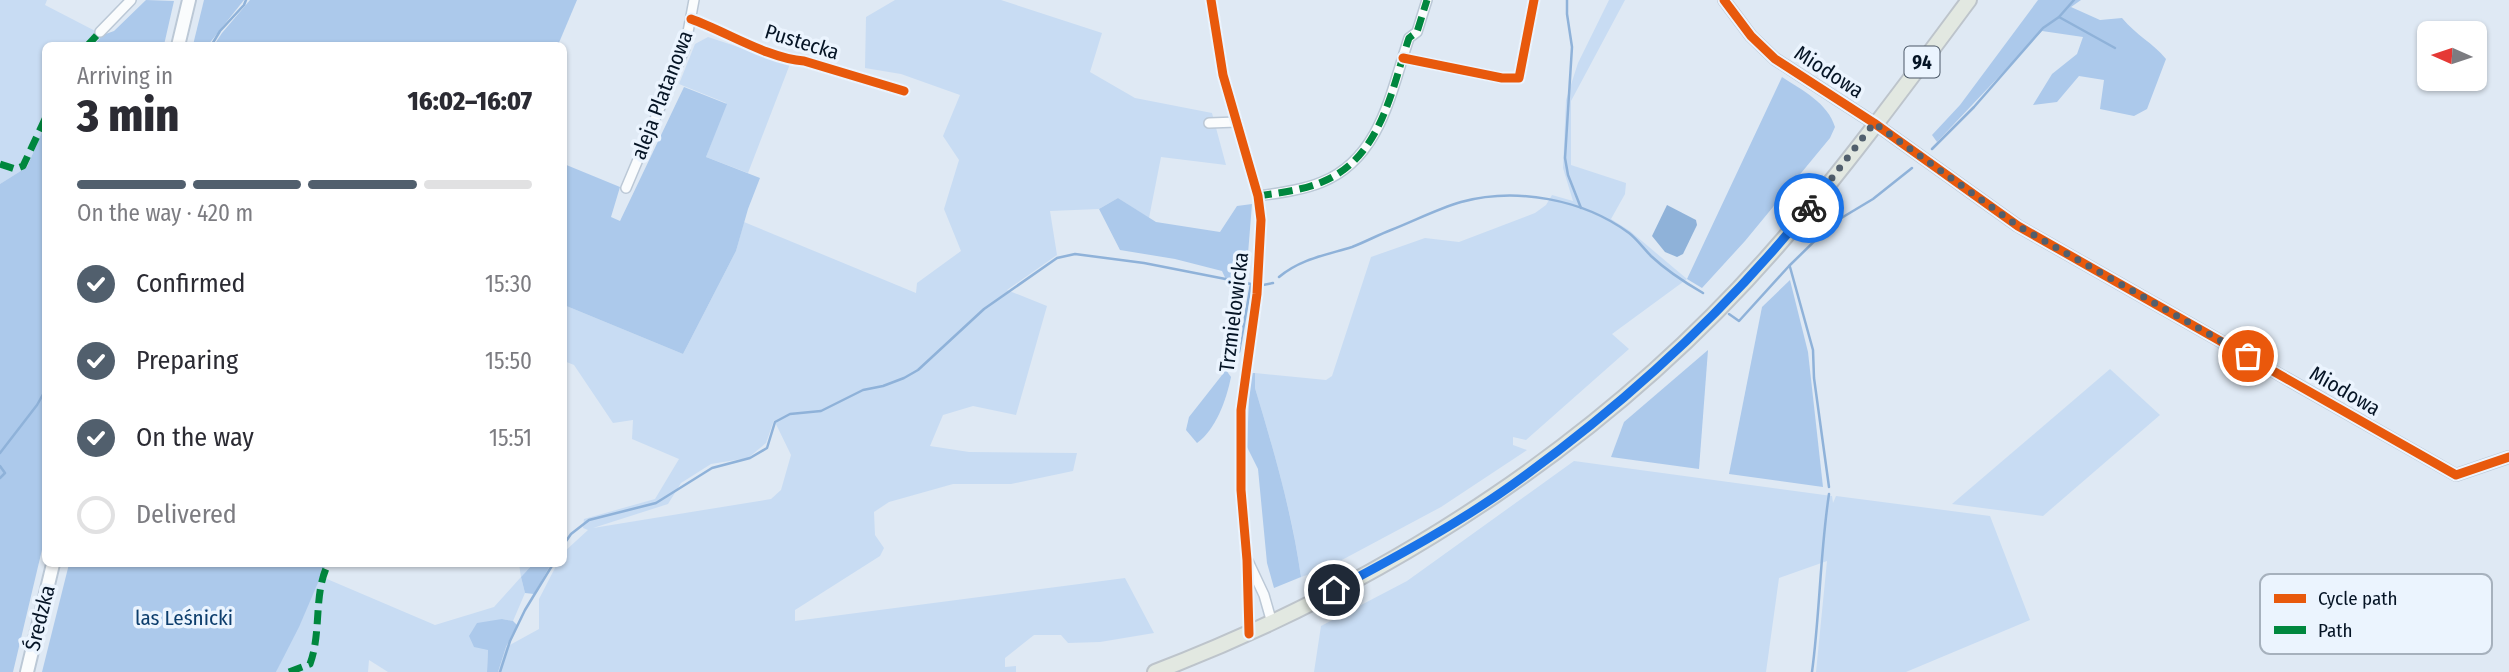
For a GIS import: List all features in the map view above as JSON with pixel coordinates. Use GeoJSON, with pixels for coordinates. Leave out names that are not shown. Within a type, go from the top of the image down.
{"type":"FeatureCollection","features":[{"type":"Feature","properties":{"kind":"main road"},"geometry":{"type":"LineString","coordinates":[[179,42],[188,0]]}},
{"type":"Feature","properties":{"kind":"main road","name":"94"},"geometry":{"type":"LineString","coordinates":[[1156,672],[1272,623],[1428,539],[1510,486],[1568,443],[1648,376],[1765,260],[1818,197],[1969,0]]}},
{"type":"Feature","properties":{"kind":"main road","name":"Średzka"},"geometry":{"type":"LineString","coordinates":[[27,672],[52,567]]}},
{"type":"Feature","properties":{"kind":"street"},"geometry":{"type":"LineString","coordinates":[[100,32],[131,0]]}},
{"type":"Feature","properties":{"kind":"street","name":"aleja Platanowa"},"geometry":{"type":"LineString","coordinates":[[626,188],[685,48],[694,0]]}},
{"type":"Feature","properties":{"kind":"street","name":"Trzmielowicka"},"geometry":{"type":"LineString","coordinates":[[1211,0],[1223,75],[1258,196],[1261,220],[1257,294],[1241,410],[1241,489],[1247,559],[1249,634]]}},
{"type":"Feature","properties":{"kind":"street"},"geometry":{"type":"LineString","coordinates":[[1258,196],[1322,182],[1339,173],[1368,148],[1381,125],[1409,38],[1417,32],[1427,0]]}},
{"type":"Feature","properties":{"kind":"street"},"geometry":{"type":"LineString","coordinates":[[1403,58],[1502,78],[1519,78],[1534,0]]}},
{"type":"Feature","properties":{"kind":"street","name":"Miodowa"},"geometry":{"type":"LineString","coordinates":[[1724,0],[1751,36],[1775,58],[1874,123],[2018,226],[2456,475],[2509,457]]}},
{"type":"Feature","properties":{"kind":"street","name":"Pustecka"},"geometry":{"type":"LineString","coordinates":[[691,19],[795,61],[804,61],[904,91]]}},
{"type":"Feature","properties":{"kind":"street"},"geometry":{"type":"LineString","coordinates":[[1209,122],[1237,121]]}},
{"type":"Feature","properties":{"kind":"street","name":"Trzmielowicka"},"geometry":{"type":"LineString","coordinates":[[1247,559],[1264,595],[1272,623]]}},
{"type":"Feature","properties":{"kind":"shaded area"},"geometry":{"type":"Polygon","coordinates":[[[0,0],[47,0],[45,5],[103,35],[96,42],[42,42],[42,132],[27,167],[0,184],[0,0]]]}},
{"type":"Feature","properties":{"kind":"shaded area"},"geometry":{"type":"Polygon","coordinates":[[[895,0],[1001,0],[1102,33],[1090,72],[1135,98],[1212,113],[1226,165],[1161,157],[1149,218],[1118,198],[1099,209],[1050,211],[1057,255],[1007,290],[1047,306],[1016,415],[973,406],[943,415],[930,446],[969,452],[1077,453],[1073,471],[1011,484],[953,484],[889,502],[874,512],[875,535],[884,548],[880,556],[795,610],[795,621],[1125,578],[1154,633],[1100,642],[1068,643],[1061,635],[1034,635],[1005,658],[1005,667],[1016,666],[1016,672],[498,672],[506,647],[539,629],[539,599],[555,567],[567,567],[567,549],[588,530],[583,528],[584,519],[655,499],[679,459],[632,439],[633,420],[613,423],[574,365],[567,362],[567,306],[683,354],[736,251],[744,222],[916,293],[917,283],[961,251],[944,209],[959,160],[943,136],[960,95],[901,74],[865,68],[866,17],[895,0]],[[774,420],[766,443],[748,458],[711,464],[681,483],[668,504],[593,528],[771,499],[781,490],[791,455],[774,420]]]}},
{"type":"Feature","properties":{"kind":"shaded area"},"geometry":{"type":"Polygon","coordinates":[[[1609,0],[1625,0],[1571,101],[1571,165],[1626,183],[1625,194],[1611,219],[1630,231],[1687,279],[1612,334],[1629,349],[1526,440],[1513,437],[1513,445],[1527,450],[1441,507],[1325,569],[1301,577],[1288,505],[1255,388],[1255,373],[1326,380],[1332,376],[1371,257],[1425,238],[1459,242],[1535,213],[1546,205],[1552,195],[1573,201],[1563,168],[1566,100],[1578,63],[1609,0]]]}},
{"type":"Feature","properties":{"kind":"shaded area"},"geometry":{"type":"Polygon","coordinates":[[[708,37],[790,64],[748,173],[706,157],[726,103],[679,84],[695,44],[708,37]]]}},
{"type":"Feature","properties":{"kind":"shaded area"},"geometry":{"type":"Polygon","coordinates":[[[1667,205],[1696,220],[1697,225],[1683,254],[1677,257],[1665,252],[1652,236],[1667,205]]]}},
{"type":"Feature","properties":{"kind":"shaded area"},"geometry":{"type":"Polygon","coordinates":[[[2110,369],[2160,415],[2043,516],[1952,504],[2110,369]]]}},
{"type":"Feature","properties":{"kind":"shaded area"},"geometry":{"type":"Polygon","coordinates":[[[1574,461],[1832,496],[1833,503],[1836,496],[1990,516],[2030,620],[1906,672],[1816,672],[1827,561],[1779,578],[1766,672],[1314,672],[1321,626],[1407,581],[1574,461]]]}},
{"type":"Feature","properties":{"kind":"shaded area"},"geometry":{"type":"Polygon","coordinates":[[[519,567],[530,567],[521,577],[519,567]]]}},
{"type":"Feature","properties":{"kind":"shaded area"},"geometry":{"type":"Polygon","coordinates":[[[320,576],[435,625],[494,607],[521,577],[525,593],[513,621],[502,619],[488,650],[487,672],[388,672],[369,660],[368,672],[276,672],[320,576]]]}},
{"type":"Feature","properties":{"kind":"green space"},"geometry":{"type":"Polygon","coordinates":[[[146,0],[174,1],[165,42],[97,42],[103,35],[114,31],[146,0]]]}},
{"type":"Feature","properties":{"kind":"green space"},"geometry":{"type":"Polygon","coordinates":[[[204,0],[244,0],[210,42],[194,42],[204,0]]]}},
{"type":"Feature","properties":{"kind":"green space"},"geometry":{"type":"Polygon","coordinates":[[[250,0],[577,0],[559,42],[216,42],[250,0]]]}},
{"type":"Feature","properties":{"kind":"green space"},"geometry":{"type":"Polygon","coordinates":[[[2038,0],[2081,0],[2071,7],[2100,20],[2122,18],[2161,53],[2166,59],[2147,109],[2134,116],[2100,109],[2104,80],[2079,76],[2057,102],[2033,105],[2052,74],[2077,54],[2083,37],[2042,31],[1937,142],[1932,135],[1960,105],[2038,0]]]}},
{"type":"Feature","properties":{"kind":"green space"},"geometry":{"type":"Polygon","coordinates":[[[1782,77],[1820,104],[1832,118],[1835,127],[1830,138],[1745,241],[1702,288],[1687,279],[1782,77]]]}},
{"type":"Feature","properties":{"kind":"green space"},"geometry":{"type":"Polygon","coordinates":[[[684,87],[727,104],[706,157],[760,178],[736,251],[683,354],[567,306],[567,165],[620,187],[611,217],[620,221],[684,87]]]}},
{"type":"Feature","properties":{"kind":"green space"},"geometry":{"type":"Polygon","coordinates":[[[42,132],[42,550],[13,672],[0,672],[0,184],[27,167],[42,132]]]}},
{"type":"Feature","properties":{"kind":"green space"},"geometry":{"type":"Polygon","coordinates":[[[1118,198],[1156,222],[1220,232],[1237,206],[1252,204],[1246,279],[1239,307],[1222,271],[1175,259],[1120,250],[1099,209],[1118,198]]]}},
{"type":"Feature","properties":{"kind":"green space"},"geometry":{"type":"Polygon","coordinates":[[[1790,280],[1808,352],[1823,487],[1729,474],[1762,307],[1790,280]]]}},
{"type":"Feature","properties":{"kind":"green space"},"geometry":{"type":"Polygon","coordinates":[[[1708,350],[1699,469],[1611,457],[1624,422],[1708,350]]]}},
{"type":"Feature","properties":{"kind":"green space"},"geometry":{"type":"Polygon","coordinates":[[[1226,370],[1231,377],[1223,405],[1210,430],[1197,443],[1186,430],[1189,417],[1226,370]]]}},
{"type":"Feature","properties":{"kind":"green space"},"geometry":{"type":"Polygon","coordinates":[[[1250,373],[1255,373],[1255,388],[1288,506],[1301,577],[1274,588],[1267,563],[1258,469],[1247,447],[1250,373]]]}},
{"type":"Feature","properties":{"kind":"green space","name":"las Leśnicki"},"geometry":{"type":"Polygon","coordinates":[[[68,567],[325,567],[276,672],[42,672],[68,567]]]}},
{"type":"Feature","properties":{"kind":"green space"},"geometry":{"type":"Polygon","coordinates":[[[530,567],[549,567],[534,594],[525,593],[521,577],[530,567]]]}},
{"type":"Feature","properties":{"kind":"green space"},"geometry":{"type":"Polygon","coordinates":[[[502,619],[513,621],[517,625],[498,672],[487,672],[488,650],[474,647],[469,636],[477,623],[502,619]]]}},
{"type":"Feature","properties":{"kind":"waterway"},"geometry":{"type":"LineString","coordinates":[[213,42],[246,0]]}},
{"type":"Feature","properties":{"kind":"waterway"},"geometry":{"type":"LineString","coordinates":[[1567,0],[1572,47],[1565,158],[1568,175],[1581,208]]}},
{"type":"Feature","properties":{"kind":"waterway"},"geometry":{"type":"LineString","coordinates":[[1932,149],[1974,107],[2043,28],[2059,17],[2074,0]]}},
{"type":"Feature","properties":{"kind":"waterway"},"geometry":{"type":"LineString","coordinates":[[2059,17],[2115,48]]}},
{"type":"Feature","properties":{"kind":"waterway"},"geometry":{"type":"LineString","coordinates":[[1729,314],[1739,321],[1833,223],[1873,199],[1912,168]]}},
{"type":"Feature","properties":{"kind":"waterway"},"geometry":{"type":"LineString","coordinates":[[1279,277],[1304,262],[1352,247],[1461,202],[1526,196],[1570,204],[1611,221],[1632,235],[1664,267],[1703,293]]}},
{"type":"Feature","properties":{"kind":"waterway"},"geometry":{"type":"LineString","coordinates":[[567,540],[589,520],[656,503],[712,468],[750,458],[767,448],[775,422],[790,414],[821,411],[863,390],[883,386],[918,370],[984,309],[1057,258],[1075,254],[1144,263],[1251,284],[1239,352]]}},
{"type":"Feature","properties":{"kind":"waterway"},"geometry":{"type":"LineString","coordinates":[[1790,267],[1813,350],[1814,378],[1829,487]]}},
{"type":"Feature","properties":{"kind":"waterway"},"geometry":{"type":"LineString","coordinates":[[1263,285],[1273,283]]}},
{"type":"Feature","properties":{"kind":"waterway"},"geometry":{"type":"LineString","coordinates":[[0,453],[42,396]]}},
{"type":"Feature","properties":{"kind":"waterway"},"geometry":{"type":"LineString","coordinates":[[0,466],[5,473],[0,478]]}},
{"type":"Feature","properties":{"kind":"waterway"},"geometry":{"type":"LineString","coordinates":[[1812,672],[1829,494]]}},
{"type":"Feature","properties":{"kind":"waterway"},"geometry":{"type":"LineString","coordinates":[[500,672],[510,641],[525,610],[551,567]]}},
{"type":"Feature","properties":{"kind":"marked path"},"geometry":{"type":"LineString","coordinates":[[1258,196],[1322,182],[1342,171],[1358,157],[1381,121],[1409,38],[1417,32],[1427,0]]}},
{"type":"Feature","properties":{"kind":"marked path"},"geometry":{"type":"LineString","coordinates":[[91,42],[100,32]]}},
{"type":"Feature","properties":{"kind":"marked path"},"geometry":{"type":"LineString","coordinates":[[0,164],[15,169],[23,166],[42,126]]}},
{"type":"Feature","properties":{"kind":"marked path"},"geometry":{"type":"LineString","coordinates":[[289,672],[310,664],[316,639],[323,576],[327,567]]}},
{"type":"Feature","properties":{"kind":"cycle path"},"geometry":{"type":"LineString","coordinates":[[1211,0],[1223,75],[1258,196],[1261,220],[1257,294],[1241,410],[1241,490],[1247,560],[1249,634]]}},
{"type":"Feature","properties":{"kind":"cycle path"},"geometry":{"type":"LineString","coordinates":[[1403,58],[1502,78],[1519,78],[1534,0]]}},
{"type":"Feature","properties":{"kind":"cycle path"},"geometry":{"type":"LineString","coordinates":[[1724,0],[1751,36],[1775,59],[1874,123],[2018,226],[2456,475],[2509,457]]}},
{"type":"Feature","properties":{"kind":"cycle path"},"geometry":{"type":"LineString","coordinates":[[691,19],[776,55],[904,91]]}},
{"type":"Feature","properties":{"kind":"way so far"},"geometry":{"type":"LineString","coordinates":[[1809,208],[1874,123],[2018,226],[2248,356]]}},
{"type":"Feature","properties":{"kind":"route"},"geometry":{"type":"LineString","coordinates":[[1334,590],[1428,539],[1510,486],[1568,443],[1648,376],[1688,338],[1765,260],[1809,208]]}}]}
